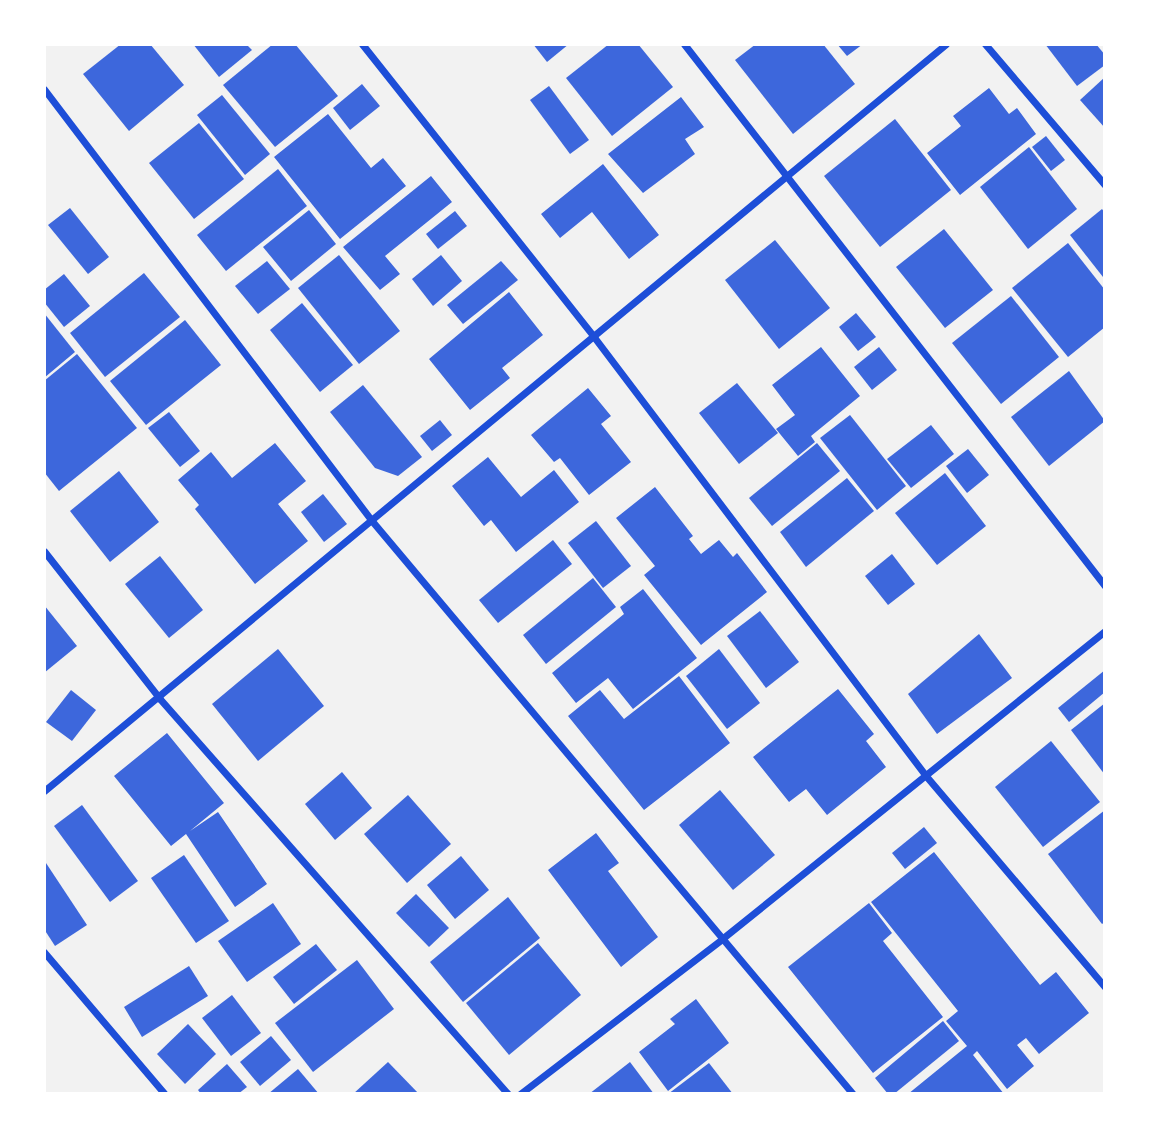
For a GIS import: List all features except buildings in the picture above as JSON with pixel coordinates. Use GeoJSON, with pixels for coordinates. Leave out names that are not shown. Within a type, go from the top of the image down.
{"type":"FeatureCollection","features":[{"type":"Feature","properties":{"kind":"street"},"geometry":{"type":"LineString","coordinates":[[362,44],[594,337],[926,776],[1105,987]]}},
{"type":"Feature","properties":{"kind":"street"},"geometry":{"type":"LineString","coordinates":[[684,44],[784,178],[1105,586]]}},
{"type":"Feature","properties":{"kind":"street"},"geometry":{"type":"LineString","coordinates":[[44,791],[160,699],[946,44]]}},
{"type":"Feature","properties":{"kind":"street"},"geometry":{"type":"LineString","coordinates":[[985,44],[1105,184]]}},
{"type":"Feature","properties":{"kind":"street"},"geometry":{"type":"LineString","coordinates":[[44,89],[372,521],[853,1094]]}},
{"type":"Feature","properties":{"kind":"street"},"geometry":{"type":"LineString","coordinates":[[44,551],[160,699],[508,1094]]}},
{"type":"Feature","properties":{"kind":"street"},"geometry":{"type":"LineString","coordinates":[[520,1094],[723,938],[1105,631]]}},
{"type":"Feature","properties":{"kind":"street"},"geometry":{"type":"LineString","coordinates":[[44,952],[164,1094]]}}]}
